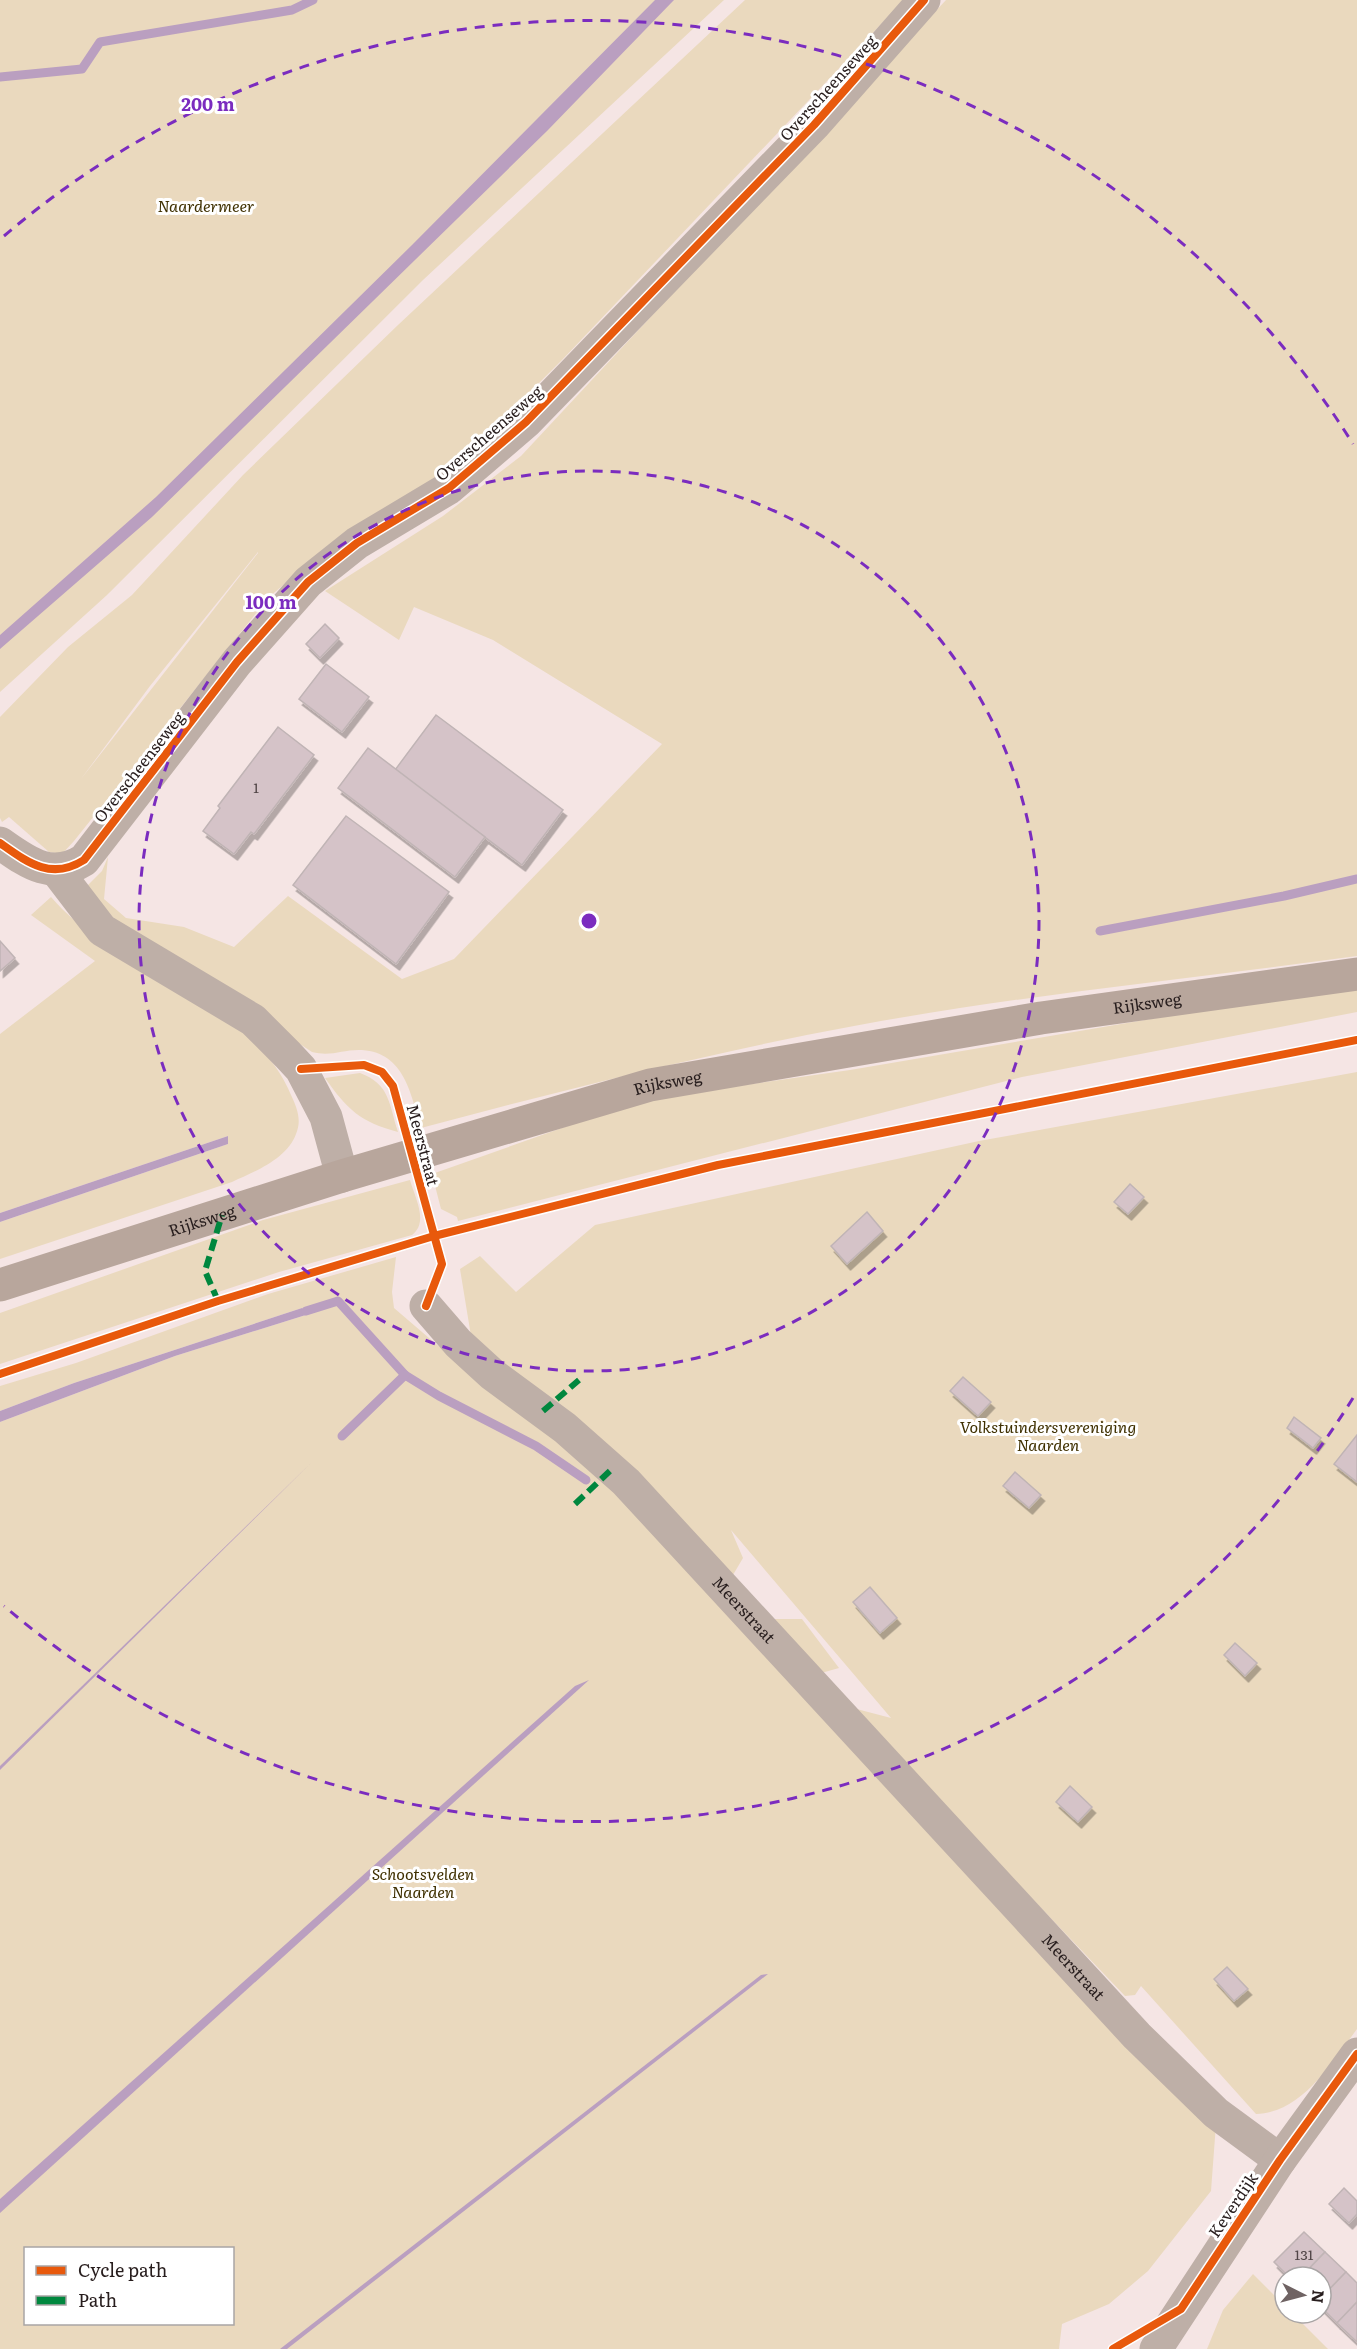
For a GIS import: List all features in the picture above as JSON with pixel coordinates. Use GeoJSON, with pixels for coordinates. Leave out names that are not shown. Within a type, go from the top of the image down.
{"type":"FeatureCollection","features":[{"type":"Feature","properties":{"kind":"main road","name":"Rijksweg"},"geometry":{"type":"LineString","coordinates":[[0,1285],[342,1176],[650,1085],[1041,1018],[1357,974]]}},
{"type":"Feature","properties":{"kind":"street","name":"Overscheenseweg"},"geometry":{"type":"LineString","coordinates":[[56,870],[69,868],[84,860],[237,662],[308,582],[357,543],[449,488],[526,422],[814,125],[924,0]]}},
{"type":"Feature","properties":{"kind":"street"},"geometry":{"type":"LineString","coordinates":[[0,843],[31,864],[56,870],[102,930],[253,1020],[301,1069],[326,1117],[342,1176]]}},
{"type":"Feature","properties":{"kind":"street","name":"Meerstraat"},"geometry":{"type":"LineString","coordinates":[[426,1306],[458,1343],[494,1375],[565,1428],[626,1482],[1137,2036],[1216,2113],[1280,2160]]}},
{"type":"Feature","properties":{"kind":"street","name":"Keverdijk"},"geometry":{"type":"LineString","coordinates":[[1156,2349],[1280,2160],[1357,2054]]}},
{"type":"Feature","properties":{"kind":"green space","name":"Naardermeer"},"geometry":{"type":"Polygon","coordinates":[[[0,0],[724,0],[423,280],[107,595],[0,692],[0,0]]]}},
{"type":"Feature","properties":{"kind":"green space"},"geometry":{"type":"Polygon","coordinates":[[[745,0],[904,0],[562,360],[468,454],[419,489],[336,541],[269,597],[62,854],[49,852],[9,817],[2,822],[0,818],[0,717],[68,647],[132,595],[243,475],[398,325],[745,0]],[[258,553],[150,686],[81,779],[258,553]]]}},
{"type":"Feature","properties":{"kind":"green space"},"geometry":{"type":"Polygon","coordinates":[[[946,0],[1357,0],[1357,956],[1042,996],[854,1026],[636,1073],[421,1128],[404,1078],[388,1059],[362,1050],[326,1054],[312,1052],[109,918],[85,888],[102,871],[108,857],[104,899],[126,918],[184,927],[234,947],[288,896],[402,979],[454,959],[662,744],[493,640],[414,607],[399,640],[325,591],[443,516],[521,456],[946,0]]]}},
{"type":"Feature","properties":{"kind":"green space"},"geometry":{"type":"Polygon","coordinates":[[[51,897],[74,920],[101,940],[194,996],[225,1017],[252,1040],[274,1065],[291,1095],[297,1109],[299,1124],[292,1143],[278,1158],[241,1178],[0,1259],[0,1222],[228,1144],[228,1136],[0,1213],[0,1034],[95,961],[31,915],[51,897]]]}},
{"type":"Feature","properties":{"kind":"green space"},"geometry":{"type":"Polygon","coordinates":[[[1357,984],[1357,1012],[1022,1077],[458,1221],[457,1217],[441,1209],[432,1174],[576,1123],[668,1096],[850,1070],[1357,984]]]}},
{"type":"Feature","properties":{"kind":"green space","name":"Volkstuindersvereniging Naarden"},"geometry":{"type":"Polygon","coordinates":[[[1357,1072],[1357,2029],[1326,2070],[1302,2095],[1288,2105],[1256,2114],[1141,1986],[1135,1995],[1125,1996],[849,1707],[891,1718],[731,1530],[743,1558],[730,1580],[471,1336],[460,1269],[480,1256],[516,1292],[595,1225],[979,1141],[1357,1072]]]}},
{"type":"Feature","properties":{"kind":"green space"},"geometry":{"type":"Polygon","coordinates":[[[360,1073],[383,1089],[398,1132],[364,1119],[340,1098],[325,1078],[360,1073]]]}},
{"type":"Feature","properties":{"kind":"green space"},"geometry":{"type":"Polygon","coordinates":[[[410,1180],[420,1217],[417,1230],[412,1235],[279,1272],[0,1364],[0,1313],[263,1220],[410,1180]]]}},
{"type":"Feature","properties":{"kind":"green space","name":"Schootsvelden Naarden"},"geometry":{"type":"Polygon","coordinates":[[[396,1257],[392,1292],[394,1308],[436,1344],[580,1454],[770,1619],[802,1619],[839,1668],[800,1679],[1216,2124],[1211,2191],[1148,2271],[1109,2304],[1062,2324],[1059,2349],[0,2349],[0,1422],[175,1356],[309,1314],[302,1308],[74,1383],[0,1411],[0,1386],[76,1363],[268,1294],[396,1257]]]}},
{"type":"Feature","properties":{"kind":"green space"},"geometry":{"type":"Polygon","coordinates":[[[1253,2274],[1273,2294],[1273,2325],[1304,2325],[1328,2349],[1207,2349],[1223,2310],[1253,2274]]]}},
{"type":"Feature","properties":{"kind":"shaded area"},"geometry":{"type":"Polygon","coordinates":[[[655,0],[674,0],[547,131],[152,517],[0,649],[0,635],[156,497],[412,245],[655,0]]]}},
{"type":"Feature","properties":{"kind":"shaded area"},"geometry":{"type":"Polygon","coordinates":[[[228,1136],[228,1144],[0,1222],[0,1213],[228,1136]]]}},
{"type":"Feature","properties":{"kind":"shaded area"},"geometry":{"type":"Polygon","coordinates":[[[302,1308],[309,1314],[175,1356],[0,1422],[0,1411],[74,1383],[302,1308]]]}},
{"type":"Feature","properties":{"kind":"shaded area"},"geometry":{"type":"Polygon","coordinates":[[[312,1462],[0,1770],[0,1766],[312,1462]]]}},
{"type":"Feature","properties":{"kind":"shaded area"},"geometry":{"type":"Polygon","coordinates":[[[589,1680],[0,2213],[0,2199],[575,1686],[589,1680]]]}},
{"type":"Feature","properties":{"kind":"shaded area"},"geometry":{"type":"Polygon","coordinates":[[[768,1974],[287,2349],[280,2349],[761,1975],[768,1974]]]}},
{"type":"Feature","properties":{"kind":"building"},"geometry":{"type":"Polygon","coordinates":[[[325,624],[339,638],[320,658],[306,644],[325,624]]]}},
{"type":"Feature","properties":{"kind":"building"},"geometry":{"type":"Polygon","coordinates":[[[326,664],[369,697],[342,732],[299,699],[326,664]]]}},
{"type":"Feature","properties":{"kind":"building"},"geometry":{"type":"Polygon","coordinates":[[[436,715],[563,810],[522,865],[395,770],[436,715]]]}},
{"type":"Feature","properties":{"kind":"building"},"geometry":{"type":"Polygon","coordinates":[[[278,727],[314,755],[254,834],[251,832],[234,854],[203,831],[220,808],[218,806],[278,727]]]}},
{"type":"Feature","properties":{"kind":"building"},"geometry":{"type":"Polygon","coordinates":[[[368,748],[485,837],[455,877],[338,788],[368,748]]]}},
{"type":"Feature","properties":{"kind":"building"},"geometry":{"type":"Polygon","coordinates":[[[346,816],[449,892],[396,964],[293,885],[346,816]]]}},
{"type":"Feature","properties":{"kind":"building"},"geometry":{"type":"Polygon","coordinates":[[[0,941],[15,958],[0,971],[0,941]]]}},
{"type":"Feature","properties":{"kind":"building"},"geometry":{"type":"Polygon","coordinates":[[[1130,1184],[1144,1197],[1128,1214],[1114,1202],[1130,1184]]]}},
{"type":"Feature","properties":{"kind":"building"},"geometry":{"type":"Polygon","coordinates":[[[867,1212],[883,1231],[847,1264],[831,1246],[867,1212]]]}},
{"type":"Feature","properties":{"kind":"building"},"geometry":{"type":"Polygon","coordinates":[[[963,1377],[991,1402],[978,1416],[950,1391],[963,1377]]]}},
{"type":"Feature","properties":{"kind":"building"},"geometry":{"type":"Polygon","coordinates":[[[1294,1417],[1321,1438],[1313,1448],[1287,1428],[1294,1417]]]}},
{"type":"Feature","properties":{"kind":"building"},"geometry":{"type":"Polygon","coordinates":[[[1357,1435],[1357,1482],[1334,1464],[1357,1435]]]}},
{"type":"Feature","properties":{"kind":"building"},"geometry":{"type":"Polygon","coordinates":[[[1015,1472],[1041,1495],[1029,1508],[1003,1486],[1015,1472]]]}},
{"type":"Feature","properties":{"kind":"building"},"geometry":{"type":"Polygon","coordinates":[[[870,1587],[897,1618],[880,1633],[853,1602],[870,1587]]]}},
{"type":"Feature","properties":{"kind":"building"},"geometry":{"type":"Polygon","coordinates":[[[1235,1643],[1257,1663],[1245,1676],[1224,1655],[1235,1643]]]}},
{"type":"Feature","properties":{"kind":"building"},"geometry":{"type":"Polygon","coordinates":[[[1070,1786],[1092,1807],[1078,1822],[1056,1802],[1070,1786]]]}},
{"type":"Feature","properties":{"kind":"building"},"geometry":{"type":"Polygon","coordinates":[[[1227,1967],[1248,1989],[1234,2001],[1214,1979],[1227,1967]]]}},
{"type":"Feature","properties":{"kind":"building"},"geometry":{"type":"Polygon","coordinates":[[[1344,2188],[1357,2201],[1357,2214],[1349,2223],[1329,2204],[1344,2188]]]}},
{"type":"Feature","properties":{"kind":"building"},"geometry":{"type":"Polygon","coordinates":[[[1304,2232],[1325,2252],[1313,2265],[1277,2265],[1274,2262],[1304,2232]]]}},
{"type":"Feature","properties":{"kind":"building"},"geometry":{"type":"Polygon","coordinates":[[[1325,2252],[1346,2272],[1333,2286],[1333,2265],[1313,2265],[1325,2252]]]}},
{"type":"Feature","properties":{"kind":"building"},"geometry":{"type":"Polygon","coordinates":[[[1346,2272],[1357,2283],[1357,2302],[1337,2323],[1333,2319],[1333,2286],[1346,2272]]]}},
{"type":"Feature","properties":{"kind":"building"},"geometry":{"type":"Polygon","coordinates":[[[1357,2302],[1357,2342],[1337,2323],[1357,2302]]]}},
{"type":"Feature","properties":{"kind":"waterway"},"geometry":{"type":"LineString","coordinates":[[0,77],[82,69],[100,42],[292,10],[313,0]]}},
{"type":"Feature","properties":{"kind":"waterway"},"geometry":{"type":"LineString","coordinates":[[1100,931],[1284,896],[1357,879]]}},
{"type":"Feature","properties":{"kind":"waterway"},"geometry":{"type":"LineString","coordinates":[[306,1311],[338,1301],[405,1375],[439,1396],[536,1446],[586,1480]]}},
{"type":"Feature","properties":{"kind":"waterway"},"geometry":{"type":"LineString","coordinates":[[342,1436],[405,1375]]}},
{"type":"Feature","properties":{"kind":"marked path"},"geometry":{"type":"LineString","coordinates":[[218,1301],[205,1271],[222,1215]]}},
{"type":"Feature","properties":{"kind":"marked path"},"geometry":{"type":"LineString","coordinates":[[543,1411],[579,1380]]}},
{"type":"Feature","properties":{"kind":"marked path"},"geometry":{"type":"LineString","coordinates":[[575,1504],[612,1469]]}},
{"type":"Feature","properties":{"kind":"cycle path"},"geometry":{"type":"LineString","coordinates":[[0,843],[20,857],[50,869],[61,869],[84,860],[237,662],[308,582],[357,543],[449,488],[526,422],[814,125],[924,0]]}},
{"type":"Feature","properties":{"kind":"cycle path"},"geometry":{"type":"LineString","coordinates":[[0,1374],[218,1301],[434,1236],[718,1165],[1357,1040]]}},
{"type":"Feature","properties":{"kind":"cycle path"},"geometry":{"type":"LineString","coordinates":[[301,1069],[364,1065],[382,1072],[393,1086],[442,1264],[426,1306]]}},
{"type":"Feature","properties":{"kind":"cycle path"},"geometry":{"type":"LineString","coordinates":[[1113,2349],[1181,2309],[1280,2160],[1357,2054]]}}]}
